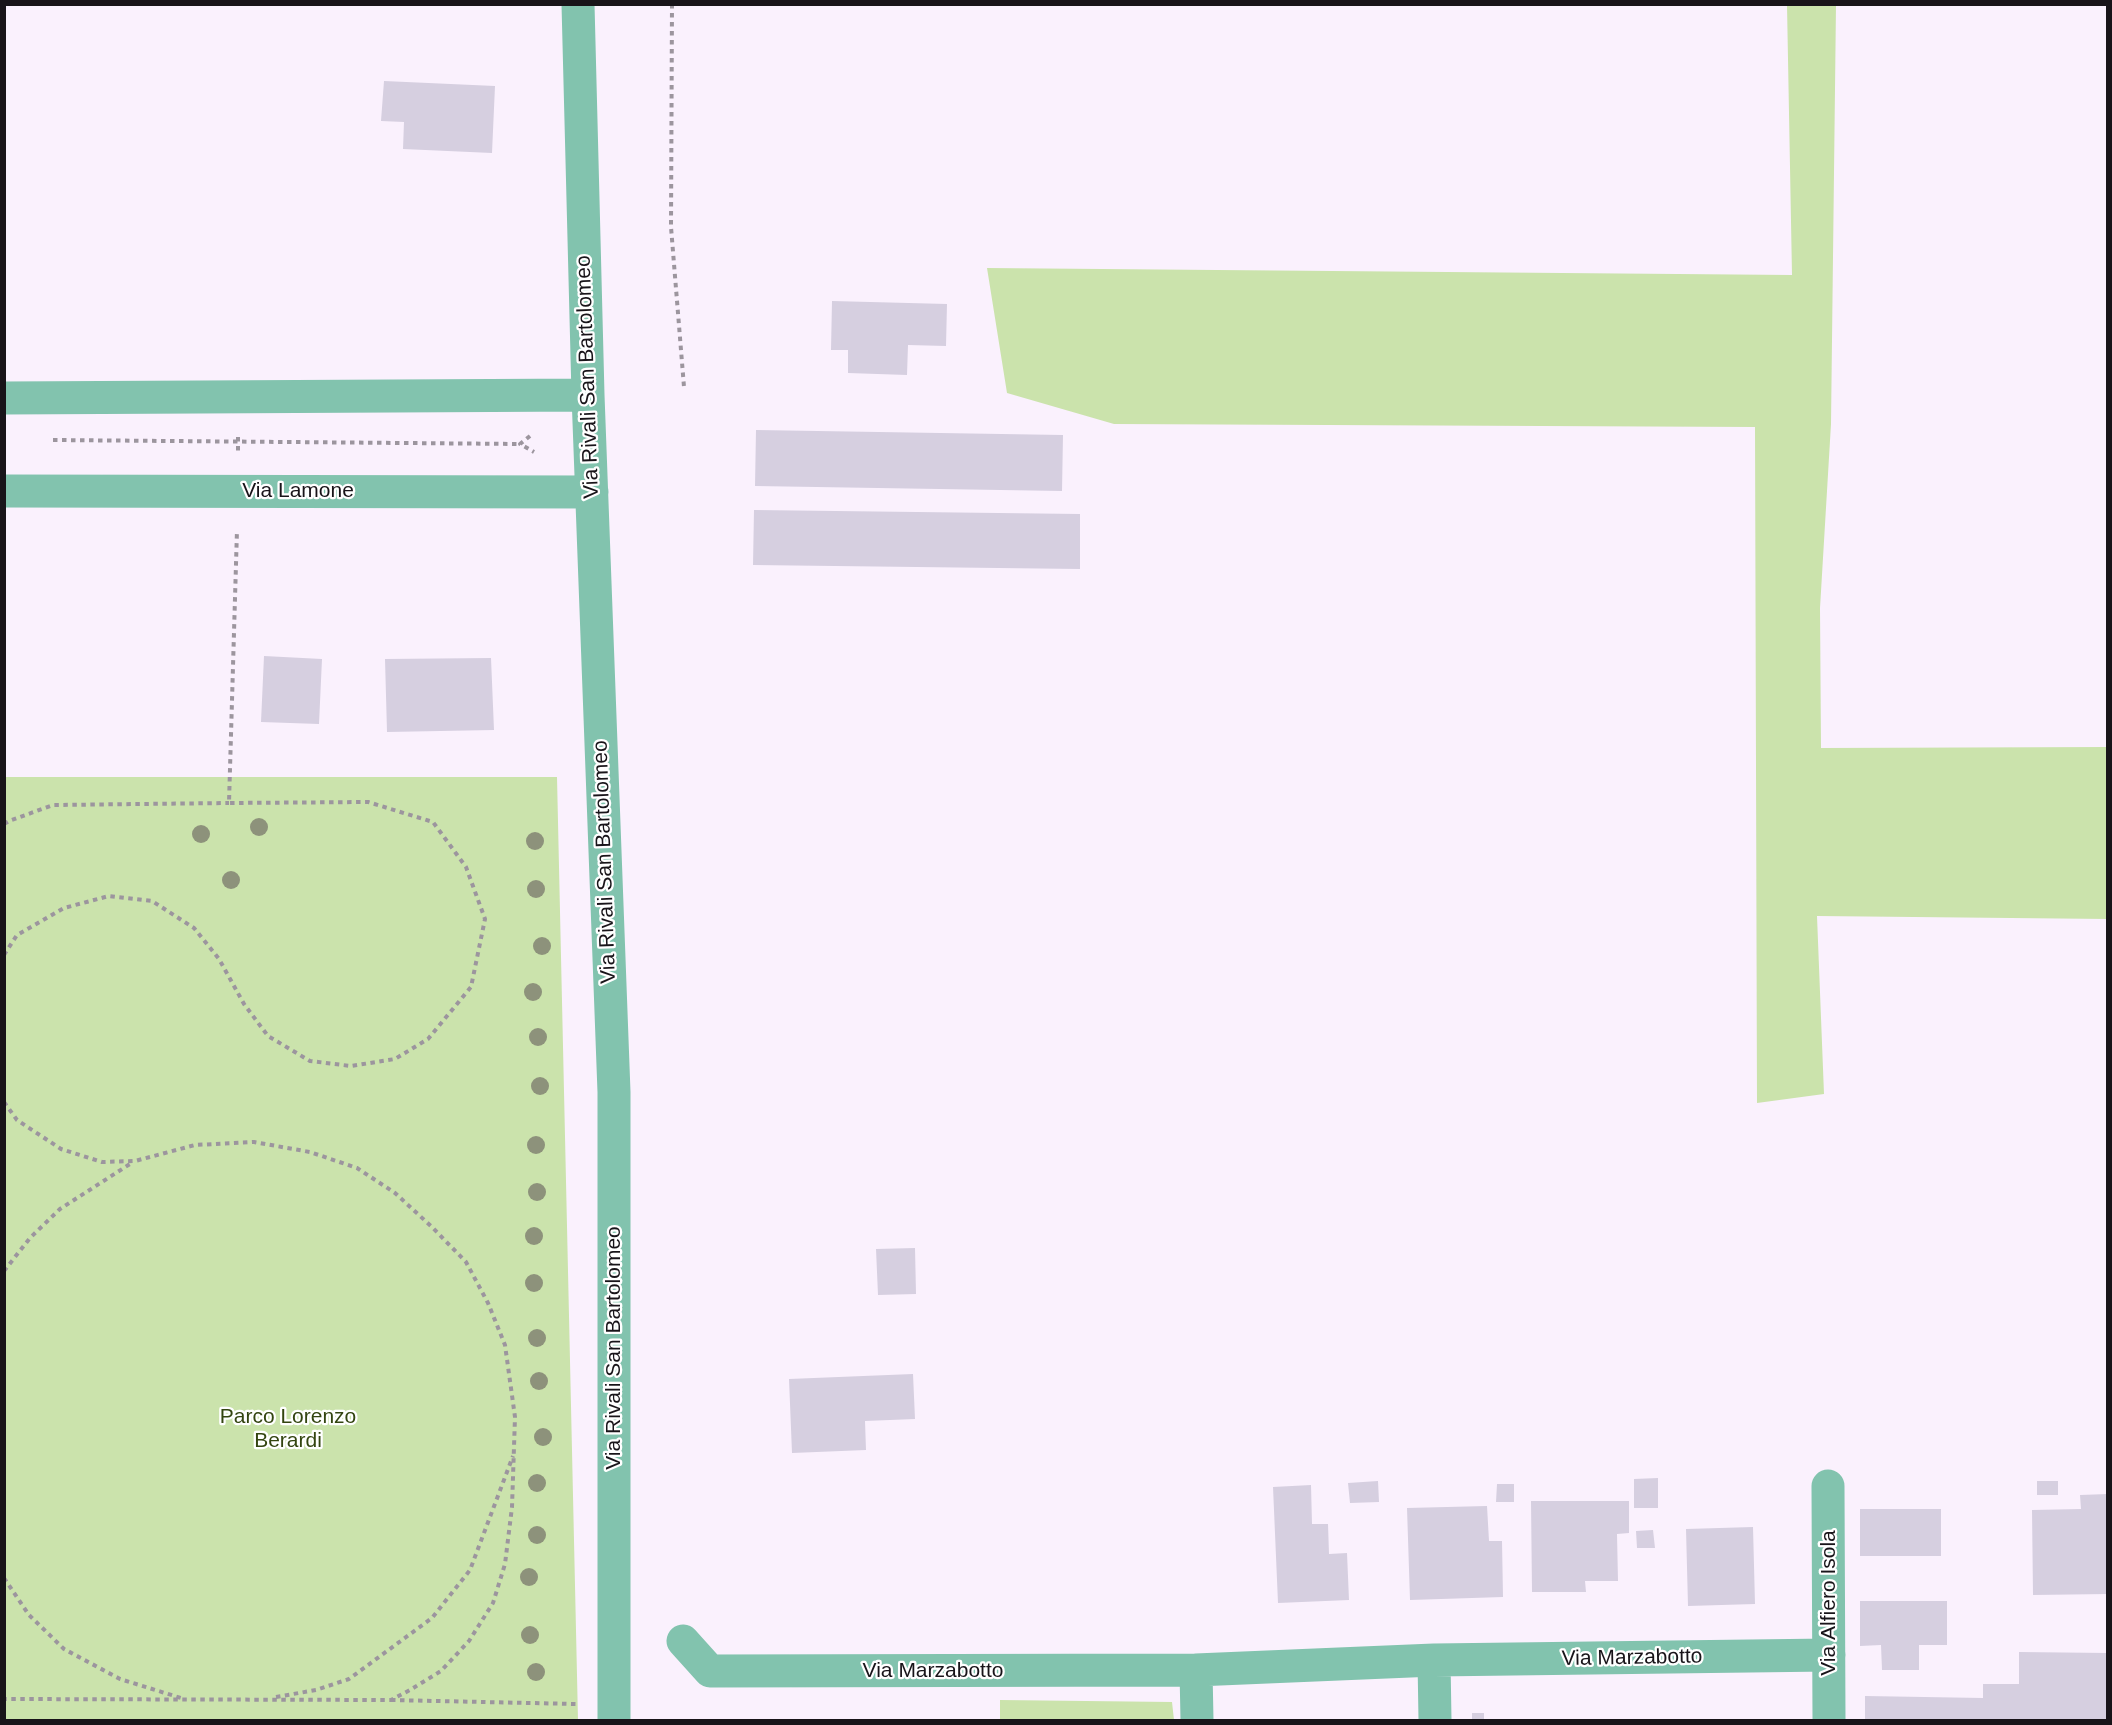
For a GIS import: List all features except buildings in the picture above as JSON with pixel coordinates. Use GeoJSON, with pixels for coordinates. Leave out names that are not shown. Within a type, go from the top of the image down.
{"type":"FeatureCollection","features":[{"type":"Feature","properties":{"kind":"street","name":"Via Rivali San Bartolomeo"},"geometry":{"type":"LineString","coordinates":[[578,4],[588,395],[578,492],[614,1092],[614,1713]]}},
{"type":"Feature","properties":{"kind":"street"},"geometry":{"type":"LineString","coordinates":[[4,398],[588,395]]}},
{"type":"Feature","properties":{"kind":"street","name":"Via Lamone"},"geometry":{"type":"LineString","coordinates":[[4,491],[578,492]]}},
{"type":"Feature","properties":{"kind":"street","name":"Via Alfiero Isola"},"geometry":{"type":"LineString","coordinates":[[1828,1486],[1829,1720]]}},
{"type":"Feature","properties":{"kind":"street","name":"Via Marzabotto"},"geometry":{"type":"LineString","coordinates":[[683,1641],[710,1671],[1196,1670],[1434,1660],[1829,1655]]}},
{"type":"Feature","properties":{"kind":"street"},"geometry":{"type":"LineString","coordinates":[[1434,1660],[1435,1720]]}},
{"type":"Feature","properties":{"kind":"street"},"geometry":{"type":"LineString","coordinates":[[1196,1670],[1197,1720]]}},
{"type":"Feature","properties":{"kind":"path"},"geometry":{"type":"LineString","coordinates":[[672,4],[671,227],[684,387]]}},
{"type":"Feature","properties":{"kind":"path"},"geometry":{"type":"LineString","coordinates":[[520,444],[541,427],[556,396]]}},
{"type":"Feature","properties":{"kind":"path"},"geometry":{"type":"LineString","coordinates":[[230,803],[238,491],[238,397]]}},
{"type":"Feature","properties":{"kind":"path"},"geometry":{"type":"LineString","coordinates":[[51,440],[520,444],[545,458],[578,492]]}},
{"type":"Feature","properties":{"kind":"path"},"geometry":{"type":"LineString","coordinates":[[4,824],[9,820],[53,805],[368,802],[433,822],[466,867],[485,919],[471,987],[428,1039],[395,1059],[351,1066],[310,1061],[268,1036],[244,1005],[219,960],[194,928],[152,902],[110,896],[64,908],[17,935],[4,955]]}},
{"type":"Feature","properties":{"kind":"path"},"geometry":{"type":"LineString","coordinates":[[4,1102],[17,1120],[61,1149],[102,1162],[135,1161],[195,1145],[254,1142],[310,1152],[357,1168],[395,1193],[465,1262],[488,1303],[505,1345],[515,1417],[512,1507],[505,1564],[493,1603],[469,1641],[441,1671],[391,1700]]}},
{"type":"Feature","properties":{"kind":"path"},"geometry":{"type":"LineString","coordinates":[[4,1271],[30,1238],[60,1209],[135,1161]]}},
{"type":"Feature","properties":{"kind":"path"},"geometry":{"type":"LineString","coordinates":[[264,1699],[316,1690],[349,1679],[432,1618],[470,1570],[514,1452]]}},
{"type":"Feature","properties":{"kind":"path"},"geometry":{"type":"LineString","coordinates":[[4,1578],[29,1615],[64,1649],[120,1679],[185,1700]]}},
{"type":"Feature","properties":{"kind":"path"},"geometry":{"type":"LineString","coordinates":[[4,1699],[391,1700],[614,1713]]}},
{"type":"Feature","properties":{"kind":"green space"},"geometry":{"type":"Polygon","coordinates":[[[1787,5],[1836,5],[1831,424],[1820,608],[1821,748],[2107,747],[2108,919],[1817,916],[1824,1094],[1757,1103],[1755,427],[1114,424],[1007,393],[987,268],[1792,275],[1787,5]]]}},
{"type":"Feature","properties":{"kind":"green space","name":"Parco Lorenzo Berardi"},"geometry":{"type":"Polygon","coordinates":[[[5,777],[557,777],[578,1720],[5,1720],[5,777]]]}},
{"type":"Feature","properties":{"kind":"green space"},"geometry":{"type":"Polygon","coordinates":[[[1000,1700],[1172,1702],[1174,1720],[1000,1720],[1000,1700]]]}}]}
